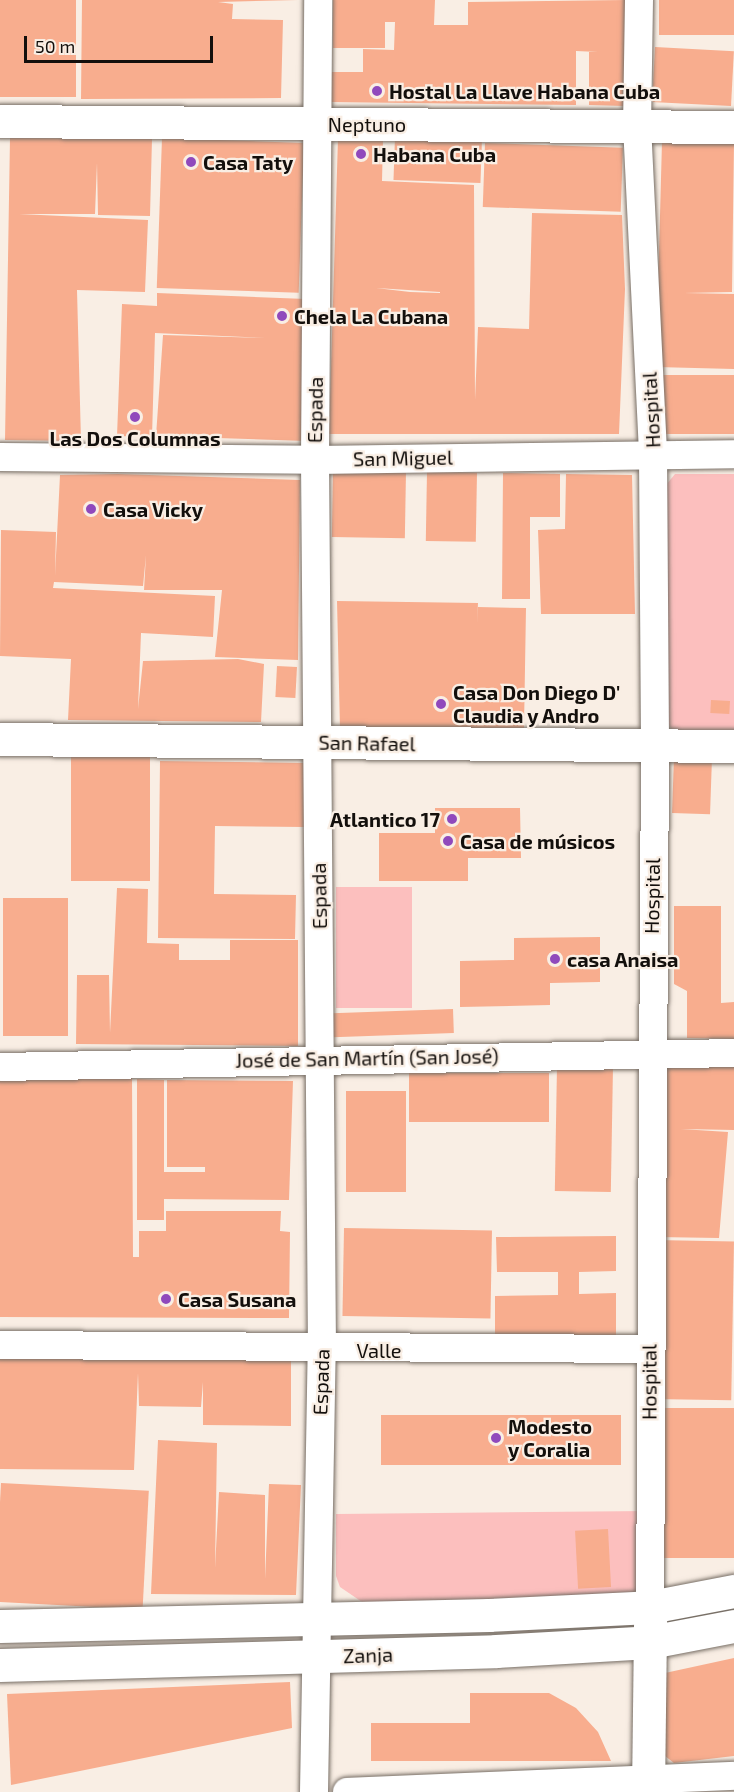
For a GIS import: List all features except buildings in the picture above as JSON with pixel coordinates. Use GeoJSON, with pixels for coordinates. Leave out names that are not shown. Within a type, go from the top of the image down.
{"type":"FeatureCollection","features":[{"type":"Feature","properties":{"kind":"street","name":"Espada"},"geometry":{"type":"LineString","coordinates":[[314,1792],[314,1620],[322,1350],[315,460],[318,0]]}},
{"type":"Feature","properties":{"kind":"street","name":"Hospital"},"geometry":{"type":"LineString","coordinates":[[639,0],[637,125],[653,454],[656,747],[650,1052],[648,1787]]}},
{"type":"Feature","properties":{"kind":"street","name":"Neptuno"},"geometry":{"type":"LineString","coordinates":[[0,121],[734,126]]}},
{"type":"Feature","properties":{"kind":"street","name":"San Miguel"},"geometry":{"type":"LineString","coordinates":[[0,457],[315,460],[734,454]]}},
{"type":"Feature","properties":{"kind":"street","name":"San Rafael"},"geometry":{"type":"LineString","coordinates":[[0,739],[734,746]]}},
{"type":"Feature","properties":{"kind":"street","name":"José de San Martín (San José)"},"geometry":{"type":"LineString","coordinates":[[0,1067],[650,1052],[734,1053]]}},
{"type":"Feature","properties":{"kind":"street","name":"Valle"},"geometry":{"type":"LineString","coordinates":[[0,1346],[322,1350],[649,1349]]}},
{"type":"Feature","properties":{"kind":"street","name":"Zanja"},"geometry":{"type":"LineString","coordinates":[[0,1626],[314,1620],[650,1607],[734,1591]]}},
{"type":"Feature","properties":{"kind":"street","name":"Zanja"},"geometry":{"type":"LineString","coordinates":[[0,1665],[315,1657],[650,1642],[734,1626]]}},
{"type":"Feature","properties":{"kind":"street"},"geometry":{"type":"LineString","coordinates":[[347,1792],[648,1787],[734,1776]]}},
{"type":"Feature","properties":{"kind":"shaded area"},"geometry":{"type":"Polygon","coordinates":[[[675,474],[734,474],[734,732],[674,732],[666,721],[666,485],[675,474]]]}},
{"type":"Feature","properties":{"kind":"shaded area"},"geometry":{"type":"Polygon","coordinates":[[[336,887],[412,887],[412,1008],[336,1008],[336,887]]]}},
{"type":"Feature","properties":{"kind":"shaded area"},"geometry":{"type":"Polygon","coordinates":[[[649,1511],[650,1607],[365,1604],[340,1587],[336,1576],[336,1514],[649,1511]]]}},
{"type":"Feature","properties":{"kind":"place","name":"Hostal La Llave Habana Cuba"},"geometry":{"type":"Point","coordinates":[377,91]}},
{"type":"Feature","properties":{"kind":"place","name":"Habana Cuba"},"geometry":{"type":"Point","coordinates":[361,154]}},
{"type":"Feature","properties":{"kind":"place","name":"Casa Taty"},"geometry":{"type":"Point","coordinates":[191,162]}},
{"type":"Feature","properties":{"kind":"place","name":"Chela La Cubana"},"geometry":{"type":"Point","coordinates":[282,316]}},
{"type":"Feature","properties":{"kind":"place","name":"Las Dos Columnas"},"geometry":{"type":"Point","coordinates":[135,417]}},
{"type":"Feature","properties":{"kind":"place","name":"Casa Vicky"},"geometry":{"type":"Point","coordinates":[91,509]}},
{"type":"Feature","properties":{"kind":"place","name":"Casa Don Diego D' Claudia y Andro"},"geometry":{"type":"Point","coordinates":[441,704]}},
{"type":"Feature","properties":{"kind":"place","name":"Atlantico 17"},"geometry":{"type":"Point","coordinates":[452,819]}},
{"type":"Feature","properties":{"kind":"place","name":"Casa de músicos"},"geometry":{"type":"Point","coordinates":[448,841]}},
{"type":"Feature","properties":{"kind":"place","name":"casa Anaisa"},"geometry":{"type":"Point","coordinates":[555,959]}},
{"type":"Feature","properties":{"kind":"place","name":"Casa Susana"},"geometry":{"type":"Point","coordinates":[166,1299]}},
{"type":"Feature","properties":{"kind":"place","name":"Modesto y Coralia"},"geometry":{"type":"Point","coordinates":[496,1438]}}]}
